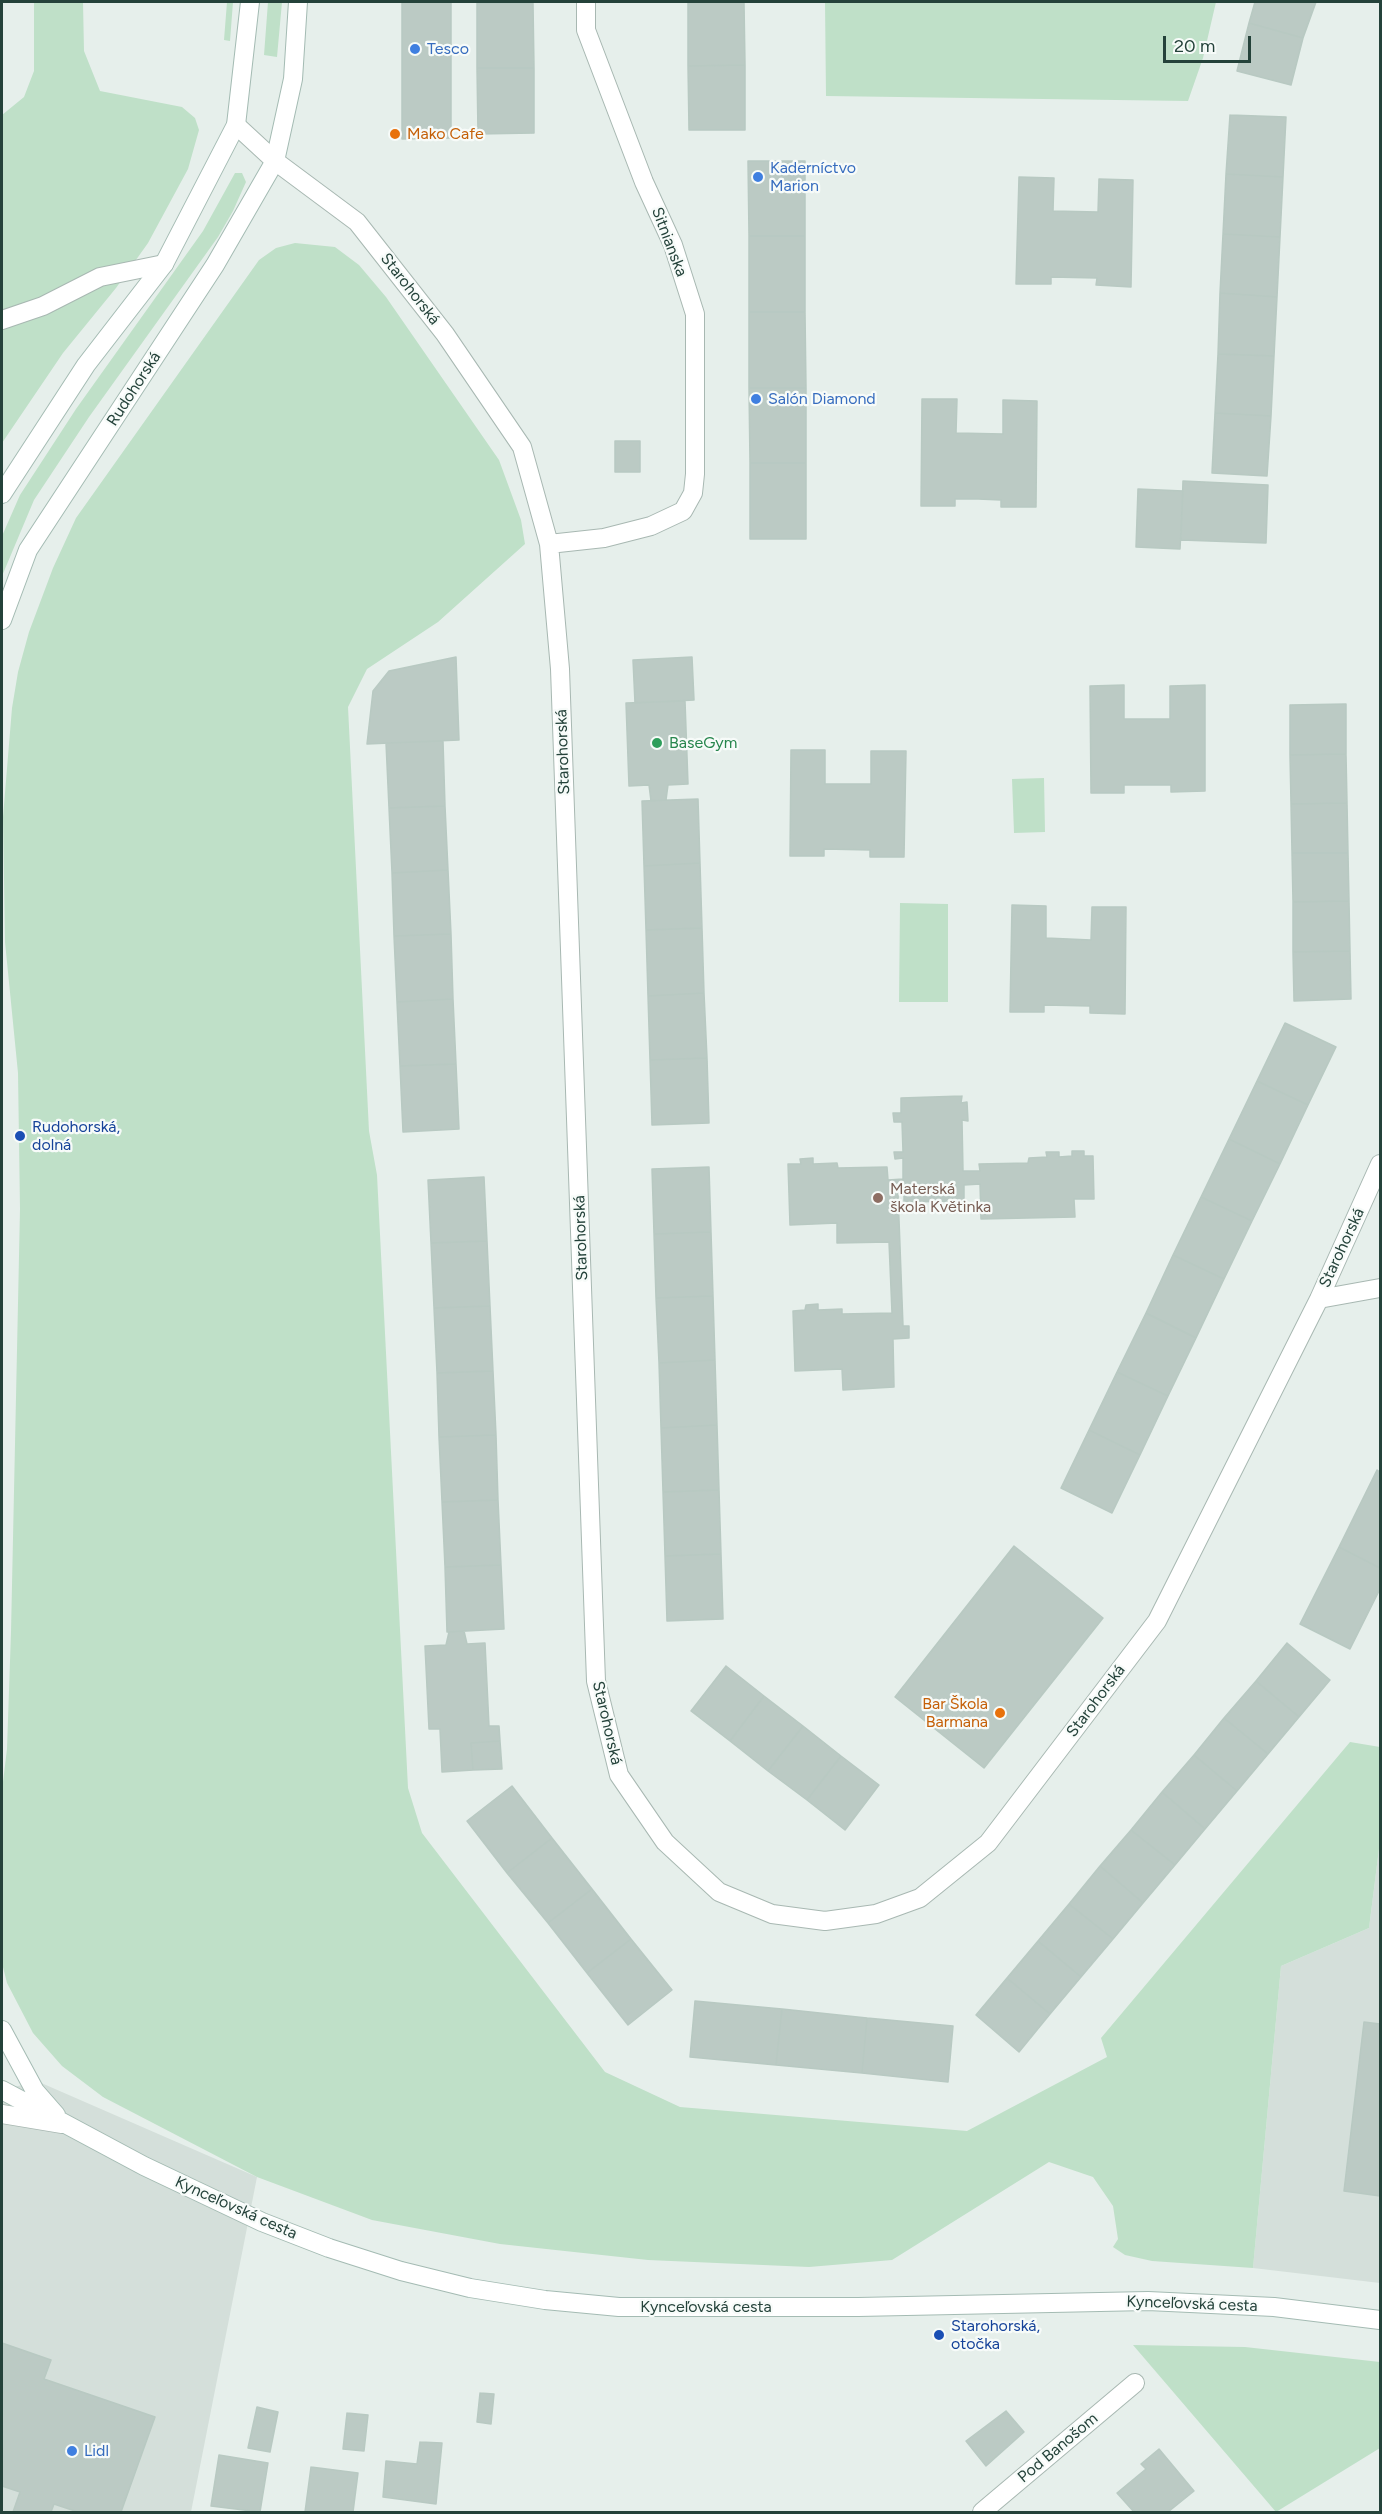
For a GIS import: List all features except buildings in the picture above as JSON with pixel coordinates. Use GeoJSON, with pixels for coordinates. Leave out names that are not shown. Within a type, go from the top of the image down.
{"type":"FeatureCollection","features":[{"type":"Feature","properties":{"kind":"street"},"geometry":{"type":"LineString","coordinates":[[2,494],[86,365],[164,264],[236,125],[250,2]]}},
{"type":"Feature","properties":{"kind":"street","name":"Rudohorská"},"geometry":{"type":"LineString","coordinates":[[2,620],[28,550],[214,265],[275,161],[293,79],[298,2]]}},
{"type":"Feature","properties":{"kind":"street","name":"Sitnianska"},"geometry":{"type":"LineString","coordinates":[[549,544],[604,538],[651,526],[683,511],[693,493],[695,314],[673,245],[644,182],[586,30],[586,2]]}},
{"type":"Feature","properties":{"kind":"street"},"geometry":{"type":"LineString","coordinates":[[236,125],[275,161]]}},
{"type":"Feature","properties":{"kind":"street","name":"Starohorská"},"geometry":{"type":"LineString","coordinates":[[275,161],[357,222],[445,334],[522,447],[549,544],[560,669],[596,1681],[619,1775],[665,1842],[719,1892],[771,1914],[825,1921],[876,1914],[920,1898],[988,1843],[1157,1621],[1319,1299],[1380,1164]]}},
{"type":"Feature","properties":{"kind":"street"},"geometry":{"type":"LineString","coordinates":[[2,320],[43,306],[100,277],[164,264]]}},
{"type":"Feature","properties":{"kind":"street","name":"Starohorská"},"geometry":{"type":"LineString","coordinates":[[1319,1299],[1380,1288]]}},
{"type":"Feature","properties":{"kind":"street"},"geometry":{"type":"LineString","coordinates":[[2,2030],[35,2091],[66,2125]]}},
{"type":"Feature","properties":{"kind":"street","name":"Kynceľovská cesta"},"geometry":{"type":"LineString","coordinates":[[2,2090],[223,2205],[329,2248],[401,2271],[458,2285],[545,2300],[619,2307],[701,2308],[1148,2301],[1274,2307],[1380,2320]]}},
{"type":"Feature","properties":{"kind":"street"},"geometry":{"type":"LineString","coordinates":[[2,2114],[66,2125]]}},
{"type":"Feature","properties":{"kind":"street","name":"Pod Banošom"},"geometry":{"type":"LineString","coordinates":[[982,2512],[1135,2383]]}},
{"type":"Feature","properties":{"kind":"shaded area"},"geometry":{"type":"Polygon","coordinates":[[[1380,1841],[1380,2283],[1253,2268],[1281,1966],[1369,1928],[1380,1841]]]}},
{"type":"Feature","properties":{"kind":"shaded area"},"geometry":{"type":"Polygon","coordinates":[[[39,2082],[257,2177],[191,2512],[2,2512],[2,2089],[39,2082]]]}},
{"type":"Feature","properties":{"kind":"green space"},"geometry":{"type":"Polygon","coordinates":[[[34,2],[83,2],[84,51],[100,91],[182,107],[195,118],[199,130],[188,169],[148,243],[116,288],[63,353],[2,443],[2,115],[24,97],[34,71],[34,2]]]}},
{"type":"Feature","properties":{"kind":"green space"},"geometry":{"type":"Polygon","coordinates":[[[227,2],[233,2],[230,41],[224,40],[227,2]]]}},
{"type":"Feature","properties":{"kind":"green space"},"geometry":{"type":"Polygon","coordinates":[[[268,2],[282,2],[277,57],[264,55],[268,2]]]}},
{"type":"Feature","properties":{"kind":"green space"},"geometry":{"type":"Polygon","coordinates":[[[825,2],[1216,2],[1203,58],[1188,101],[826,96],[825,2]]]}},
{"type":"Feature","properties":{"kind":"green space"},"geometry":{"type":"Polygon","coordinates":[[[235,173],[242,173],[246,182],[218,237],[89,417],[34,500],[2,576],[2,536],[20,495],[76,409],[203,231],[235,173]]]}},
{"type":"Feature","properties":{"kind":"green space"},"geometry":{"type":"Polygon","coordinates":[[[295,243],[335,247],[359,265],[386,297],[499,460],[521,520],[525,544],[438,622],[367,669],[348,707],[369,1131],[377,1175],[408,1788],[422,1833],[605,2072],[680,2107],[967,2131],[1107,2057],[1101,2038],[1350,1742],[1380,1747],[1380,1841],[1369,1928],[1281,1966],[1253,2268],[1152,2261],[1125,2255],[1113,2247],[1118,2239],[1113,2206],[1093,2177],[1049,2162],[892,2260],[809,2267],[648,2260],[500,2244],[372,2220],[257,2177],[103,2097],[62,2066],[33,2033],[7,1983],[2,1963],[2,1790],[7,1749],[11,1632],[20,1209],[18,1073],[5,942],[3,817],[12,708],[18,672],[29,632],[53,568],[76,518],[259,260],[276,248],[295,243]]]}},
{"type":"Feature","properties":{"kind":"green space"},"geometry":{"type":"Polygon","coordinates":[[[1044,778],[1045,832],[1014,833],[1012,779],[1044,778]]]}},
{"type":"Feature","properties":{"kind":"green space"},"geometry":{"type":"Polygon","coordinates":[[[900,903],[948,904],[948,1002],[899,1002],[900,903]]]}},
{"type":"Feature","properties":{"kind":"green space"},"geometry":{"type":"Polygon","coordinates":[[[1133,2345],[1245,2347],[1380,2362],[1380,2448],[1276,2512],[1133,2345]]]}},
{"type":"Feature","properties":{"kind":"place","name":"Tesco"},"geometry":{"type":"Point","coordinates":[415,49]}},
{"type":"Feature","properties":{"kind":"place","name":"Mako Cafe"},"geometry":{"type":"Point","coordinates":[395,134]}},
{"type":"Feature","properties":{"kind":"place","name":"Kaderníctvo Marion"},"geometry":{"type":"Point","coordinates":[758,177]}},
{"type":"Feature","properties":{"kind":"place","name":"Salón Diamond"},"geometry":{"type":"Point","coordinates":[756,399]}},
{"type":"Feature","properties":{"kind":"place","name":"BaseGym"},"geometry":{"type":"Point","coordinates":[657,743]}},
{"type":"Feature","properties":{"kind":"place","name":"Rudohorská, dolná"},"geometry":{"type":"Point","coordinates":[20,1136]}},
{"type":"Feature","properties":{"kind":"place","name":"Materská škola Květinka"},"geometry":{"type":"Point","coordinates":[878,1198]}},
{"type":"Feature","properties":{"kind":"place","name":"Bar Škola Barmana"},"geometry":{"type":"Point","coordinates":[1000,1713]}},
{"type":"Feature","properties":{"kind":"place","name":"Starohorská, otočka"},"geometry":{"type":"Point","coordinates":[939,2335]}},
{"type":"Feature","properties":{"kind":"place","name":"Lidl"},"geometry":{"type":"Point","coordinates":[72,2451]}}]}
